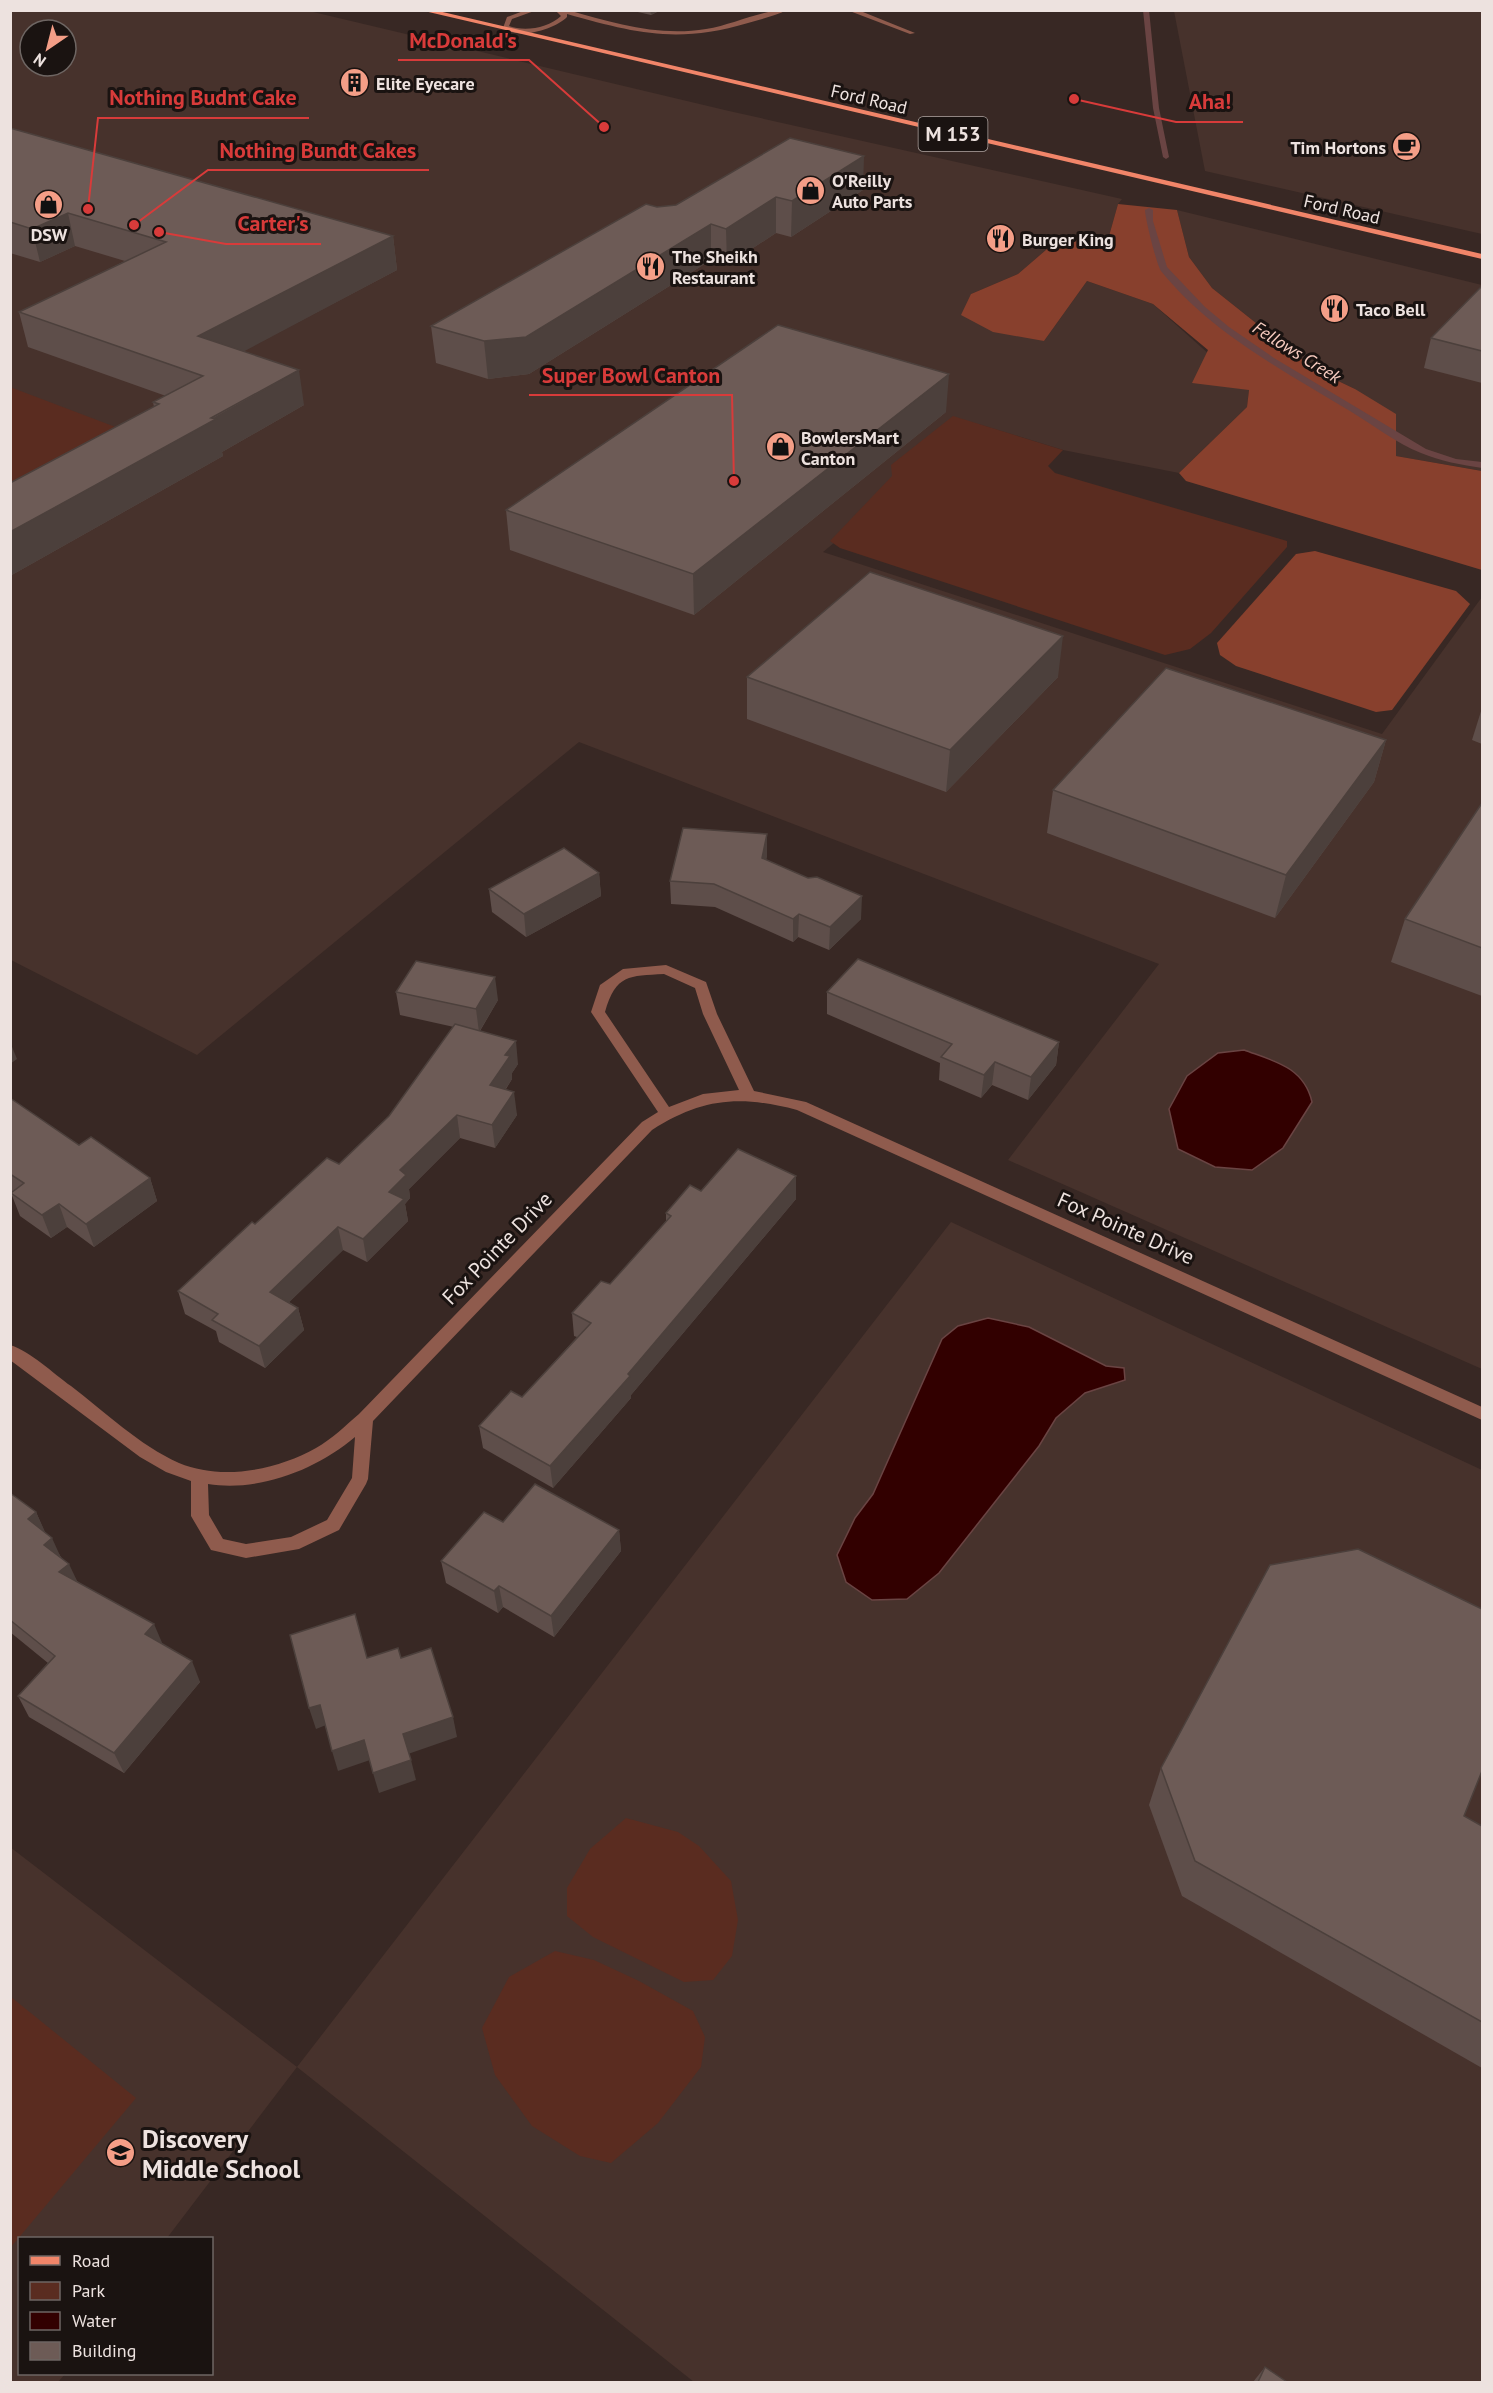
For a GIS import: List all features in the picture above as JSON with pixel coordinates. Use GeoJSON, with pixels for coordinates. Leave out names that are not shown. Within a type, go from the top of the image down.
{"type":"FeatureCollection","features":[{"type":"Feature","properties":{"kind":"main road","name":"Ford Road"},"geometry":{"type":"LineString","coordinates":[[423,10],[1482,257]]}},
{"type":"Feature","properties":{"kind":"street"},"geometry":{"type":"LineString","coordinates":[[534,10],[509,18],[505,27],[509,30],[537,30],[559,24],[565,16],[558,10]]}},
{"type":"Feature","properties":{"kind":"street"},"geometry":{"type":"LineString","coordinates":[[558,10],[619,25],[670,34],[705,31],[784,10]]}},
{"type":"Feature","properties":{"kind":"street"},"geometry":{"type":"LineString","coordinates":[[850,10],[912,33]]}},
{"type":"Feature","properties":{"kind":"street"},"geometry":{"type":"LineString","coordinates":[[666,1113],[598,1012],[605,988],[628,972],[666,969],[701,985],[710,1014],[748,1094]]}},
{"type":"Feature","properties":{"kind":"street","name":"Fox Pointe Drive"},"geometry":{"type":"LineString","coordinates":[[10,1351],[135,1444],[165,1463],[199,1476],[245,1479],[280,1470],[315,1457],[343,1438],[365,1419],[640,1132],[666,1113],[713,1097],[748,1094],[771,1097],[801,1106],[1482,1414]]}},
{"type":"Feature","properties":{"kind":"street"},"geometry":{"type":"LineString","coordinates":[[199,1476],[200,1516],[217,1545],[246,1551],[293,1544],[333,1526],[360,1479],[365,1419]]}},
{"type":"Feature","properties":{"kind":"shaded area"},"geometry":{"type":"Polygon","coordinates":[[[10,11],[309,11],[729,111],[1122,199],[1118,204],[1109,236],[1054,243],[1018,274],[971,294],[1044,341],[1087,281],[1153,304],[1249,390],[1247,407],[1179,473],[1063,450],[978,424],[823,552],[1382,734],[1482,597],[1482,1369],[1008,1160],[1159,964],[579,742],[197,1055],[11,960],[10,11]]]}},
{"type":"Feature","properties":{"kind":"shaded area"},"geometry":{"type":"Polygon","coordinates":[[[1174,11],[1482,11],[1482,234],[1205,171],[1174,11]]]}},
{"type":"Feature","properties":{"kind":"shaded area"},"geometry":{"type":"Polygon","coordinates":[[[1118,204],[1177,210],[1189,257],[1212,288],[1315,370],[1355,389],[1396,414],[1396,456],[1482,471],[1482,570],[1186,481],[1179,473],[1247,407],[1249,390],[1192,383],[1208,350],[1153,304],[1087,281],[1044,341],[993,332],[961,315],[971,294],[1018,274],[1054,243],[1109,236],[1118,204]]]}},
{"type":"Feature","properties":{"kind":"shaded area"},"geometry":{"type":"Polygon","coordinates":[[[1177,210],[1482,285],[1482,471],[1396,456],[1355,389],[1315,370],[1212,288],[1189,257],[1177,210]]]}},
{"type":"Feature","properties":{"kind":"shaded area"},"geometry":{"type":"Polygon","coordinates":[[[1315,551],[1456,591],[1470,604],[1392,710],[1376,712],[1236,666],[1220,655],[1217,643],[1296,554],[1315,551]]]}},
{"type":"Feature","properties":{"kind":"shaded area"},"geometry":{"type":"Polygon","coordinates":[[[951,1222],[1482,1470],[1482,2382],[694,2382],[297,2067],[951,1222]]]}},
{"type":"Feature","properties":{"kind":"shaded area","name":"Discovery Middle School"},"geometry":{"type":"Polygon","coordinates":[[[10,1847],[297,2067],[168,2237],[18,2237],[18,2375],[64,2375],[58,2382],[11,2382],[10,1847]]]}},
{"type":"Feature","properties":{"kind":"green space"},"geometry":{"type":"Polygon","coordinates":[[[10,387],[126,431],[11,499],[10,387]]]}},
{"type":"Feature","properties":{"kind":"green space"},"geometry":{"type":"Polygon","coordinates":[[[953,416],[1063,450],[1048,466],[1055,473],[1287,541],[1287,547],[1211,633],[1190,649],[1165,655],[840,548],[830,541],[892,476],[891,465],[953,416]]]}},
{"type":"Feature","properties":{"kind":"green space"},"geometry":{"type":"Polygon","coordinates":[[[626,1818],[678,1832],[699,1846],[731,1881],[738,1920],[732,1956],[713,1980],[684,1982],[593,1937],[567,1916],[567,1888],[590,1849],[626,1818]]]}},
{"type":"Feature","properties":{"kind":"green space"},"geometry":{"type":"Polygon","coordinates":[[[555,1951],[594,1960],[639,1981],[693,2011],[705,2037],[701,2067],[658,2123],[611,2163],[580,2156],[532,2126],[495,2075],[482,2028],[509,1977],[555,1951]]]}},
{"type":"Feature","properties":{"kind":"green space"},"geometry":{"type":"Polygon","coordinates":[[[10,1997],[136,2098],[11,2247],[10,1997]]]}},
{"type":"Feature","properties":{"kind":"water"},"geometry":{"type":"Polygon","coordinates":[[[1244,1050],[1277,1062],[1295,1073],[1308,1090],[1312,1102],[1283,1148],[1252,1170],[1215,1167],[1178,1149],[1169,1109],[1187,1076],[1218,1053],[1244,1050]]]}},
{"type":"Feature","properties":{"kind":"water"},"geometry":{"type":"Polygon","coordinates":[[[988,1318],[1029,1327],[1106,1366],[1124,1368],[1125,1380],[1085,1393],[1056,1418],[1039,1446],[939,1573],[907,1599],[872,1600],[846,1582],[837,1555],[855,1518],[873,1494],[942,1339],[958,1326],[988,1318]]]}},
{"type":"Feature","properties":{"kind":"building"},"geometry":{"type":"Polygon","coordinates":[[[10,128],[393,236],[198,336],[299,370],[211,418],[216,419],[10,532],[10,483],[159,404],[153,402],[203,376],[19,312],[166,242],[68,213],[32,229],[10,222],[10,128]]]}},
{"type":"Feature","properties":{"kind":"building"},"geometry":{"type":"Polygon","coordinates":[[[790,138],[864,156],[792,201],[776,197],[726,229],[711,224],[526,337],[484,341],[431,326],[646,204],[657,207],[676,205],[790,138]]]}},
{"type":"Feature","properties":{"kind":"building"},"geometry":{"type":"Polygon","coordinates":[[[1482,286],[1482,351],[1431,338],[1482,286]]]}},
{"type":"Feature","properties":{"kind":"building"},"geometry":{"type":"Polygon","coordinates":[[[778,325],[949,374],[693,574],[506,510],[778,325]]]}},
{"type":"Feature","properties":{"kind":"building"},"geometry":{"type":"Polygon","coordinates":[[[870,572],[1063,636],[950,750],[747,677],[870,572]]]}},
{"type":"Feature","properties":{"kind":"building"},"geometry":{"type":"Polygon","coordinates":[[[1166,668],[1386,740],[1286,875],[1053,790],[1166,668]]]}},
{"type":"Feature","properties":{"kind":"building"},"geometry":{"type":"Polygon","coordinates":[[[1482,803],[1482,948],[1405,919],[1482,803]]]}},
{"type":"Feature","properties":{"kind":"building"},"geometry":{"type":"Polygon","coordinates":[[[683,828],[767,834],[762,858],[808,878],[817,877],[862,896],[830,927],[799,914],[793,919],[714,884],[670,881],[683,828]]]}},
{"type":"Feature","properties":{"kind":"building"},"geometry":{"type":"Polygon","coordinates":[[[564,848],[599,873],[524,914],[489,889],[564,848]]]}},
{"type":"Feature","properties":{"kind":"building"},"geometry":{"type":"Polygon","coordinates":[[[858,959],[1059,1042],[1031,1077],[995,1062],[984,1075],[941,1057],[952,1044],[827,992],[858,959]]]}},
{"type":"Feature","properties":{"kind":"building"},"geometry":{"type":"Polygon","coordinates":[[[416,961],[495,977],[476,1009],[396,992],[416,961]]]}},
{"type":"Feature","properties":{"kind":"building"},"geometry":{"type":"Polygon","coordinates":[[[455,1024],[516,1041],[505,1055],[510,1056],[490,1085],[514,1092],[492,1125],[457,1115],[400,1170],[406,1175],[389,1192],[404,1199],[363,1239],[338,1227],[270,1292],[298,1308],[259,1346],[212,1320],[218,1314],[178,1291],[252,1222],[255,1224],[327,1158],[339,1164],[389,1116],[455,1024]]]}},
{"type":"Feature","properties":{"kind":"building"},"geometry":{"type":"Polygon","coordinates":[[[10,1098],[79,1145],[91,1137],[150,1178],[86,1224],[59,1204],[42,1215],[11,1193],[24,1183],[10,1174],[10,1098]]]}},
{"type":"Feature","properties":{"kind":"building"},"geometry":{"type":"Polygon","coordinates":[[[738,1149],[796,1176],[628,1374],[630,1376],[550,1466],[479,1426],[511,1391],[522,1397],[591,1323],[572,1313],[601,1281],[610,1284],[671,1216],[666,1213],[690,1185],[701,1191],[738,1149]]]}},
{"type":"Feature","properties":{"kind":"building"},"geometry":{"type":"Polygon","coordinates":[[[535,1484],[619,1530],[551,1616],[499,1586],[494,1591],[441,1561],[484,1512],[503,1522],[535,1484]]]}},
{"type":"Feature","properties":{"kind":"building"},"geometry":{"type":"Polygon","coordinates":[[[10,1493],[36,1512],[28,1519],[52,1538],[44,1545],[69,1564],[59,1572],[154,1624],[145,1634],[192,1661],[114,1753],[18,1696],[55,1656],[10,1620],[10,1493]]]}},
{"type":"Feature","properties":{"kind":"building"},"geometry":{"type":"Polygon","coordinates":[[[1358,1549],[1482,1609],[1482,1771],[1464,1816],[1482,1826],[1482,2022],[1195,1861],[1161,1768],[1270,1565],[1358,1549]]]}},
{"type":"Feature","properties":{"kind":"building"},"geometry":{"type":"Polygon","coordinates":[[[355,1614],[367,1658],[398,1648],[401,1658],[431,1648],[453,1717],[403,1734],[411,1760],[373,1773],[364,1740],[332,1751],[320,1705],[309,1708],[290,1635],[355,1614]]]}},
{"type":"Feature","properties":{"kind":"building"},"geometry":{"type":"Polygon","coordinates":[[[1265,2367],[1287,2382],[1258,2382],[1265,2367]]]}},
{"type":"Feature","properties":{"kind":"waterway","name":"Fellows Creek"},"geometry":{"type":"LineString","coordinates":[[1146,10],[1156,108],[1166,157]]}},
{"type":"Feature","properties":{"kind":"waterway","name":"Fellows Creek"},"geometry":{"type":"LineString","coordinates":[[1149,210],[1149,221],[1163,268],[1202,309],[1226,329],[1271,360],[1423,451],[1455,461],[1482,465]]}},
{"type":"Feature","properties":{"kind":"place","name":"Elite Eyecare"},"geometry":{"type":"Point","coordinates":[355,83]}},
{"type":"Feature","properties":{"kind":"place","name":"Aha!"},"geometry":{"type":"Point","coordinates":[1074,99]}},
{"type":"Feature","properties":{"kind":"place","name":"McDonald's"},"geometry":{"type":"Point","coordinates":[604,127]}},
{"type":"Feature","properties":{"kind":"place","name":"Tim Hortons"},"geometry":{"type":"Point","coordinates":[1407,147]}},
{"type":"Feature","properties":{"kind":"place","name":"O'Reilly Auto Parts"},"geometry":{"type":"Point","coordinates":[811,190]}},
{"type":"Feature","properties":{"kind":"place","name":"DSW"},"geometry":{"type":"Point","coordinates":[49,205]}},
{"type":"Feature","properties":{"kind":"place","name":"Nothing Budnt Cake"},"geometry":{"type":"Point","coordinates":[88,209]}},
{"type":"Feature","properties":{"kind":"place","name":"Nothing Bundt Cakes"},"geometry":{"type":"Point","coordinates":[134,225]}},
{"type":"Feature","properties":{"kind":"place","name":"Carter's"},"geometry":{"type":"Point","coordinates":[159,232]}},
{"type":"Feature","properties":{"kind":"place","name":"Burger King"},"geometry":{"type":"Point","coordinates":[1001,239]}},
{"type":"Feature","properties":{"kind":"place","name":"The Sheikh Restaurant"},"geometry":{"type":"Point","coordinates":[651,266]}},
{"type":"Feature","properties":{"kind":"place","name":"Taco Bell"},"geometry":{"type":"Point","coordinates":[1335,309]}},
{"type":"Feature","properties":{"kind":"place","name":"BowlersMart Canton"},"geometry":{"type":"Point","coordinates":[780,447]}},
{"type":"Feature","properties":{"kind":"place","name":"Super Bowl Canton"},"geometry":{"type":"Point","coordinates":[734,481]}},
{"type":"Feature","properties":{"kind":"place","name":"Discovery Middle School"},"geometry":{"type":"Point","coordinates":[121,2153]}}]}
